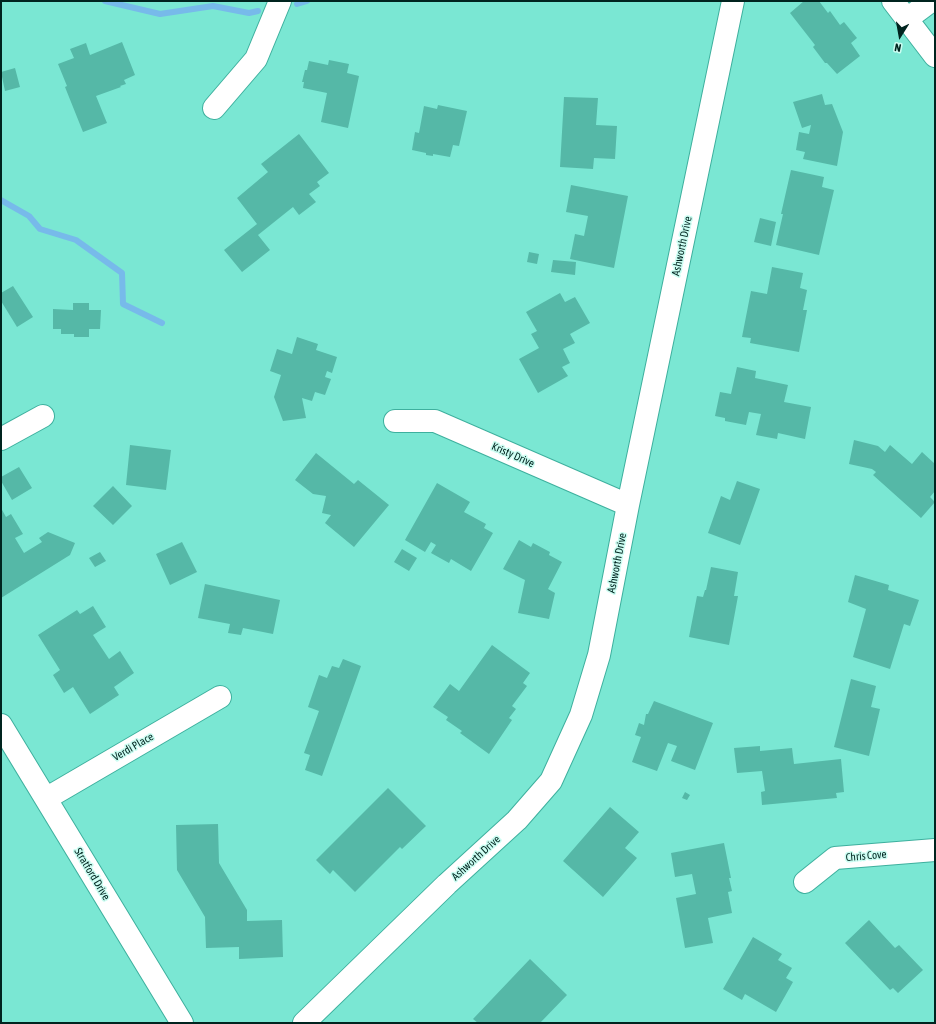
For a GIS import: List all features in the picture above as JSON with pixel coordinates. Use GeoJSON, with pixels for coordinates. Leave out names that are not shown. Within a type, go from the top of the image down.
{"type":"FeatureCollection","features":[{"type":"Feature","properties":{"kind":"street"},"geometry":{"type":"LineString","coordinates":[[214,108],[256,59],[280,1]]}},
{"type":"Feature","properties":{"kind":"street","name":"Ashworth Drive"},"geometry":{"type":"LineString","coordinates":[[304,1023],[447,884],[517,820],[551,781],[581,715],[599,655],[628,505],[733,1]]}},
{"type":"Feature","properties":{"kind":"street"},"geometry":{"type":"LineString","coordinates":[[893,1],[935,56]]}},
{"type":"Feature","properties":{"kind":"street"},"geometry":{"type":"LineString","coordinates":[[907,19],[931,1]]}},
{"type":"Feature","properties":{"kind":"street"},"geometry":{"type":"LineString","coordinates":[[1,439],[43,416]]}},
{"type":"Feature","properties":{"kind":"street","name":"Kristy Drive"},"geometry":{"type":"LineString","coordinates":[[394,421],[435,421],[628,505]]}},
{"type":"Feature","properties":{"kind":"street","name":"Verdi Place"},"geometry":{"type":"LineString","coordinates":[[47,798],[220,697]]}},
{"type":"Feature","properties":{"kind":"street","name":"Stratford Drive"},"geometry":{"type":"LineString","coordinates":[[1,725],[47,798],[182,1023]]}},
{"type":"Feature","properties":{"kind":"street","name":"Chris Cove"},"geometry":{"type":"LineString","coordinates":[[805,882],[835,858],[935,850]]}},
{"type":"Feature","properties":{"kind":"building"},"geometry":{"type":"Polygon","coordinates":[[[804,1],[819,1],[828,13],[830,11],[840,25],[844,22],[857,38],[851,43],[860,56],[837,74],[827,63],[825,63],[813,47],[815,45],[790,13],[804,1]]]}},
{"type":"Feature","properties":{"kind":"building"},"geometry":{"type":"Polygon","coordinates":[[[122,42],[135,75],[124,80],[126,84],[120,86],[121,87],[96,96],[107,123],[83,132],[65,87],[67,86],[58,64],[74,58],[70,49],[86,43],[90,55],[122,42]]]}},
{"type":"Feature","properties":{"kind":"building"},"geometry":{"type":"Polygon","coordinates":[[[329,60],[349,64],[347,73],[359,76],[348,128],[321,122],[327,93],[303,88],[304,82],[302,82],[309,61],[328,65],[329,60]]]}},
{"type":"Feature","properties":{"kind":"building"},"geometry":{"type":"Polygon","coordinates":[[[15,68],[20,87],[5,91],[1,72],[15,68]]]}},
{"type":"Feature","properties":{"kind":"building"},"geometry":{"type":"Polygon","coordinates":[[[822,94],[825,105],[832,104],[843,132],[837,166],[803,159],[805,152],[796,150],[799,132],[809,134],[811,125],[802,128],[793,102],[822,94]]]}},
{"type":"Feature","properties":{"kind":"building"},"geometry":{"type":"Polygon","coordinates":[[[564,97],[598,98],[596,125],[617,126],[615,159],[594,158],[593,169],[560,167],[564,97]]]}},
{"type":"Feature","properties":{"kind":"building"},"geometry":{"type":"Polygon","coordinates":[[[438,105],[467,111],[459,146],[453,145],[450,157],[433,154],[433,156],[426,155],[426,153],[412,150],[415,132],[419,133],[424,106],[437,109],[438,105]]]}},
{"type":"Feature","properties":{"kind":"building"},"geometry":{"type":"Polygon","coordinates":[[[299,134],[329,173],[317,182],[320,186],[309,194],[316,202],[299,215],[293,207],[258,235],[270,250],[242,272],[224,250],[257,224],[237,198],[268,172],[261,164],[299,134]]]}},
{"type":"Feature","properties":{"kind":"building"},"geometry":{"type":"Polygon","coordinates":[[[791,170],[824,177],[822,187],[834,190],[819,255],[776,245],[791,170]]]}},
{"type":"Feature","properties":{"kind":"building"},"geometry":{"type":"Polygon","coordinates":[[[571,185],[628,196],[614,268],[570,259],[575,234],[584,236],[588,216],[566,212],[571,185]]]}},
{"type":"Feature","properties":{"kind":"building"},"geometry":{"type":"Polygon","coordinates":[[[760,218],[776,222],[771,246],[754,242],[760,218]]]}},
{"type":"Feature","properties":{"kind":"building"},"geometry":{"type":"Polygon","coordinates":[[[529,252],[539,254],[537,264],[527,262],[529,252]]]}},
{"type":"Feature","properties":{"kind":"building"},"geometry":{"type":"Polygon","coordinates":[[[553,260],[576,262],[575,275],[551,272],[553,260]]]}},
{"type":"Feature","properties":{"kind":"building"},"geometry":{"type":"Polygon","coordinates":[[[772,267],[803,273],[800,288],[807,290],[803,310],[807,310],[799,352],[750,343],[751,338],[742,337],[751,291],[767,294],[772,267]]]}},
{"type":"Feature","properties":{"kind":"building"},"geometry":{"type":"Polygon","coordinates":[[[13,286],[33,317],[17,327],[1,301],[1,293],[13,286]]]}},
{"type":"Feature","properties":{"kind":"building"},"geometry":{"type":"Polygon","coordinates":[[[560,293],[565,302],[575,297],[590,323],[570,334],[575,343],[563,349],[570,363],[562,367],[568,376],[538,393],[519,359],[539,348],[531,334],[537,331],[526,312],[560,293]]]}},
{"type":"Feature","properties":{"kind":"building"},"geometry":{"type":"Polygon","coordinates":[[[73,303],[89,303],[89,310],[101,310],[100,329],[89,329],[89,337],[74,337],[74,334],[61,334],[61,329],[53,329],[53,309],[73,310],[73,303]]]}},
{"type":"Feature","properties":{"kind":"building"},"geometry":{"type":"Polygon","coordinates":[[[297,337],[318,344],[316,350],[337,357],[332,373],[327,371],[325,377],[331,379],[325,395],[315,392],[312,401],[302,398],[306,418],[283,421],[274,397],[281,375],[270,371],[277,349],[292,354],[297,337]]]}},
{"type":"Feature","properties":{"kind":"building"},"geometry":{"type":"Polygon","coordinates":[[[737,367],[756,371],[755,378],[788,385],[784,402],[811,407],[805,439],[778,433],[777,439],[756,435],[761,414],[749,412],[746,425],[725,421],[725,418],[715,416],[720,392],[731,394],[737,367]]]}},
{"type":"Feature","properties":{"kind":"building"},"geometry":{"type":"Polygon","coordinates":[[[854,440],[878,446],[885,452],[890,445],[912,464],[922,452],[935,464],[935,491],[930,497],[935,502],[921,518],[873,475],[876,472],[872,469],[849,464],[854,440]]]}},
{"type":"Feature","properties":{"kind":"building"},"geometry":{"type":"Polygon","coordinates":[[[130,445],[171,450],[166,490],[126,485],[130,445]]]}},
{"type":"Feature","properties":{"kind":"building"},"geometry":{"type":"Polygon","coordinates":[[[316,453],[354,484],[358,480],[389,505],[354,547],[325,523],[331,515],[322,513],[326,496],[313,494],[295,480],[316,453]]]}},
{"type":"Feature","properties":{"kind":"building"},"geometry":{"type":"Polygon","coordinates":[[[19,467],[32,488],[12,500],[1,481],[1,477],[19,467]]]}},
{"type":"Feature","properties":{"kind":"building"},"geometry":{"type":"Polygon","coordinates":[[[737,481],[760,489],[740,545],[708,533],[721,496],[730,500],[737,481]]]}},
{"type":"Feature","properties":{"kind":"building"},"geometry":{"type":"Polygon","coordinates":[[[437,483],[470,502],[464,512],[486,524],[484,528],[493,533],[471,571],[451,559],[449,563],[431,553],[436,545],[431,542],[425,552],[405,540],[437,483]]]}},
{"type":"Feature","properties":{"kind":"building"},"geometry":{"type":"Polygon","coordinates":[[[113,486],[132,506],[113,525],[93,506],[113,486]]]}},
{"type":"Feature","properties":{"kind":"building"},"geometry":{"type":"Polygon","coordinates":[[[1,508],[6,517],[11,514],[23,534],[15,538],[24,553],[42,542],[39,538],[48,532],[75,543],[70,555],[1,598],[1,508]]]}},
{"type":"Feature","properties":{"kind":"building"},"geometry":{"type":"Polygon","coordinates":[[[519,540],[531,547],[533,543],[550,552],[549,555],[562,562],[548,589],[555,593],[549,619],[518,613],[525,580],[503,569],[519,540]]]}},
{"type":"Feature","properties":{"kind":"building"},"geometry":{"type":"Polygon","coordinates":[[[182,542],[197,572],[170,585],[156,554],[182,542]]]}},
{"type":"Feature","properties":{"kind":"building"},"geometry":{"type":"Polygon","coordinates":[[[402,549],[417,558],[409,571],[394,562],[402,549]]]}},
{"type":"Feature","properties":{"kind":"building"},"geometry":{"type":"Polygon","coordinates":[[[100,552],[106,561],[95,567],[89,558],[100,552]]]}},
{"type":"Feature","properties":{"kind":"building"},"geometry":{"type":"Polygon","coordinates":[[[711,567],[738,572],[734,596],[738,596],[729,645],[689,637],[697,596],[703,597],[711,567]]]}},
{"type":"Feature","properties":{"kind":"building"},"geometry":{"type":"Polygon","coordinates":[[[855,575],[889,585],[888,590],[919,600],[910,626],[904,624],[890,669],[853,657],[866,609],[848,602],[855,575]]]}},
{"type":"Feature","properties":{"kind":"building"},"geometry":{"type":"Polygon","coordinates":[[[205,584],[280,600],[273,634],[243,628],[241,635],[228,633],[230,624],[198,618],[205,584]]]}},
{"type":"Feature","properties":{"kind":"building"},"geometry":{"type":"Polygon","coordinates":[[[93,606],[106,627],[93,635],[109,659],[120,651],[134,673],[114,687],[119,695],[90,714],[73,687],[64,693],[53,675],[60,670],[38,635],[77,610],[80,614],[93,606]]]}},
{"type":"Feature","properties":{"kind":"building"},"geometry":{"type":"Polygon","coordinates":[[[492,645],[530,673],[523,683],[527,686],[512,706],[516,709],[509,718],[512,720],[489,754],[460,733],[462,731],[446,720],[448,717],[433,707],[450,684],[459,691],[492,645]]]}},
{"type":"Feature","properties":{"kind":"building"},"geometry":{"type":"Polygon","coordinates":[[[343,659],[361,666],[322,776],[305,770],[310,755],[304,753],[319,711],[308,707],[319,675],[327,678],[332,666],[339,668],[343,659]]]}},
{"type":"Feature","properties":{"kind":"building"},"geometry":{"type":"Polygon","coordinates":[[[851,679],[876,686],[871,707],[880,709],[869,756],[834,747],[851,679]]]}},
{"type":"Feature","properties":{"kind":"building"},"geometry":{"type":"Polygon","coordinates":[[[654,701],[713,723],[695,770],[671,761],[677,746],[668,743],[657,771],[632,762],[641,737],[635,735],[639,723],[644,725],[646,714],[648,714],[654,701]]]}},
{"type":"Feature","properties":{"kind":"building"},"geometry":{"type":"Polygon","coordinates":[[[760,746],[760,751],[792,748],[794,764],[841,759],[844,792],[836,793],[837,798],[762,805],[761,792],[765,791],[762,771],[737,773],[734,748],[760,746]]]}},
{"type":"Feature","properties":{"kind":"building"},"geometry":{"type":"Polygon","coordinates":[[[388,788],[426,826],[402,849],[400,847],[355,892],[333,870],[330,874],[316,860],[388,788]]]}},
{"type":"Feature","properties":{"kind":"building"},"geometry":{"type":"Polygon","coordinates":[[[685,792],[690,795],[687,800],[682,798],[685,792]]]}},
{"type":"Feature","properties":{"kind":"building"},"geometry":{"type":"Polygon","coordinates":[[[610,807],[639,832],[625,848],[637,858],[603,897],[563,861],[610,807]]]}},
{"type":"Feature","properties":{"kind":"building"},"geometry":{"type":"Polygon","coordinates":[[[218,824],[219,863],[247,910],[247,921],[282,920],[283,957],[239,959],[239,947],[206,948],[205,917],[177,870],[176,825],[218,824]]]}},
{"type":"Feature","properties":{"kind":"building"},"geometry":{"type":"Polygon","coordinates":[[[724,843],[731,878],[729,878],[732,891],[728,892],[732,913],[708,918],[713,943],[685,948],[676,898],[696,894],[692,874],[675,877],[671,853],[724,843]]]}},
{"type":"Feature","properties":{"kind":"building"},"geometry":{"type":"Polygon","coordinates":[[[869,920],[895,948],[899,945],[923,970],[898,993],[893,988],[890,990],[845,943],[869,920]]]}},
{"type":"Feature","properties":{"kind":"building"},"geometry":{"type":"Polygon","coordinates":[[[753,937],[782,954],[778,960],[792,968],[786,978],[793,982],[776,1012],[745,994],[742,1000],[723,989],[753,937]]]}},
{"type":"Feature","properties":{"kind":"building"},"geometry":{"type":"Polygon","coordinates":[[[530,959],[567,995],[540,1023],[478,1023],[473,1019],[530,959]]]}},
{"type":"Feature","properties":{"kind":"waterway"},"geometry":{"type":"LineString","coordinates":[[105,1],[160,14],[213,6],[249,13],[258,11]]}},
{"type":"Feature","properties":{"kind":"waterway"},"geometry":{"type":"LineString","coordinates":[[297,4],[307,1]]}},
{"type":"Feature","properties":{"kind":"waterway"},"geometry":{"type":"LineString","coordinates":[[1,200],[29,216],[40,229],[76,240],[122,273],[123,304],[162,323]]}}]}
